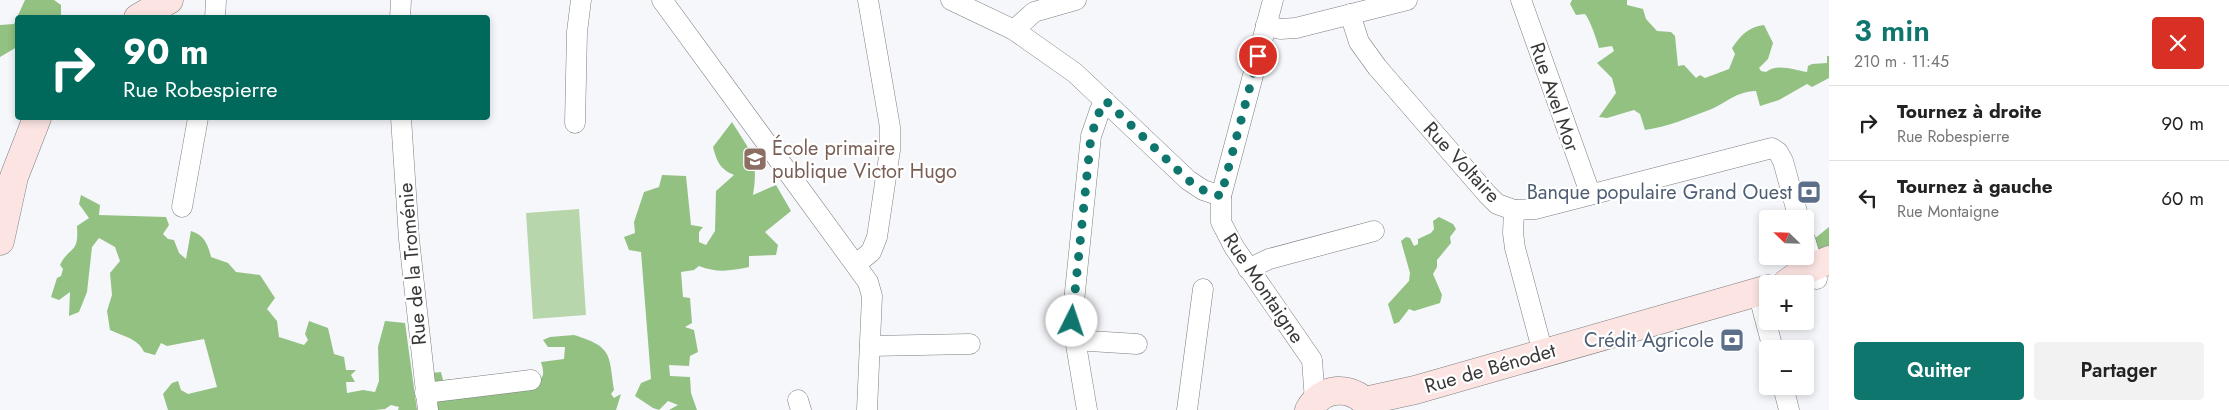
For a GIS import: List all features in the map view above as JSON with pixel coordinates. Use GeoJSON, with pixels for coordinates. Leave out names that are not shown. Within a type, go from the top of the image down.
{"type":"FeatureCollection","features":[{"type":"Feature","properties":{"kind":"street"},"geometry":{"type":"LineString","coordinates":[[143,15],[169,0]]}},
{"type":"Feature","properties":{"kind":"street"},"geometry":{"type":"LineString","coordinates":[[215,15],[216,0]]}},
{"type":"Feature","properties":{"kind":"street"},"geometry":{"type":"LineString","coordinates":[[400,0],[400,15]]}},
{"type":"Feature","properties":{"kind":"street"},"geometry":{"type":"LineString","coordinates":[[575,123],[577,32],[581,0]]}},
{"type":"Feature","properties":{"kind":"street"},"geometry":{"type":"LineString","coordinates":[[662,0],[868,282],[872,296],[867,410]]}},
{"type":"Feature","properties":{"kind":"street"},"geometry":{"type":"LineString","coordinates":[[856,264],[871,252],[878,237],[890,143],[889,117],[868,0]]}},
{"type":"Feature","properties":{"kind":"street"},"geometry":{"type":"LineString","coordinates":[[951,0],[1014,30],[1075,73],[1188,180],[1203,190],[1221,196]]}},
{"type":"Feature","properties":{"kind":"street"},"geometry":{"type":"LineString","coordinates":[[1014,30],[1034,12],[1076,0]]}},
{"type":"Feature","properties":{"kind":"street","name":"Rue Montaigne"},"geometry":{"type":"LineString","coordinates":[[1273,0],[1221,196],[1220,213],[1224,230],[1248,269],[1312,360],[1310,407]]}},
{"type":"Feature","properties":{"kind":"street"},"geometry":{"type":"LineString","coordinates":[[1266,25],[1288,30],[1407,0]]}},
{"type":"Feature","properties":{"kind":"street","name":"Rue Avel Mor"},"geometry":{"type":"LineString","coordinates":[[1521,0],[1590,193]]}},
{"type":"Feature","properties":{"kind":"street","name":"Rue Voltaire"},"geometry":{"type":"LineString","coordinates":[[1350,14],[1359,42],[1377,67],[1487,194],[1497,204],[1514,210],[1513,233],[1515,248],[1543,352]]}},
{"type":"Feature","properties":{"kind":"street"},"geometry":{"type":"LineString","coordinates":[[1087,410],[1074,340],[1073,307],[1091,136],[1100,110],[1106,101]]}},
{"type":"Feature","properties":{"kind":"street"},"geometry":{"type":"LineString","coordinates":[[0,242],[14,177],[36,120]]}},
{"type":"Feature","properties":{"kind":"street"},"geometry":{"type":"LineString","coordinates":[[182,207],[198,120]]}},
{"type":"Feature","properties":{"kind":"street","name":"Rue de la Troménie"},"geometry":{"type":"LineString","coordinates":[[401,120],[404,192],[426,401]]}},
{"type":"Feature","properties":{"kind":"street"},"geometry":{"type":"LineString","coordinates":[[1514,210],[1534,208],[1772,148],[1778,152],[1782,161],[1796,210]]}},
{"type":"Feature","properties":{"kind":"street"},"geometry":{"type":"LineString","coordinates":[[1248,269],[1269,258],[1374,231]]}},
{"type":"Feature","properties":{"kind":"street"},"geometry":{"type":"LineString","coordinates":[[1814,255],[1822,271]]}},
{"type":"Feature","properties":{"kind":"street","name":"Rue de Bénodet"},"geometry":{"type":"LineString","coordinates":[[1810,275],[1822,271]]}},
{"type":"Feature","properties":{"kind":"street"},"geometry":{"type":"LineString","coordinates":[[1187,410],[1203,289]]}},
{"type":"Feature","properties":{"kind":"street","name":"Rue de Bénodet"},"geometry":{"type":"LineString","coordinates":[[1310,407],[1328,393],[1367,403],[1759,291]]}},
{"type":"Feature","properties":{"kind":"street"},"geometry":{"type":"LineString","coordinates":[[1074,340],[1137,344]]}},
{"type":"Feature","properties":{"kind":"street"},"geometry":{"type":"LineString","coordinates":[[870,346],[970,344]]}},
{"type":"Feature","properties":{"kind":"street"},"geometry":{"type":"LineString","coordinates":[[1312,360],[1367,403]]}},
{"type":"Feature","properties":{"kind":"street"},"geometry":{"type":"LineString","coordinates":[[426,401],[531,380]]}},
{"type":"Feature","properties":{"kind":"street"},"geometry":{"type":"LineString","coordinates":[[1785,395],[1789,410]]}},
{"type":"Feature","properties":{"kind":"green space"},"geometry":{"type":"Polygon","coordinates":[[[25,0],[54,0],[61,5],[61,15],[18,15],[25,0]]]}},
{"type":"Feature","properties":{"kind":"green space"},"geometry":{"type":"Polygon","coordinates":[[[1572,0],[1627,0],[1627,5],[1643,9],[1646,19],[1657,31],[1671,32],[1675,36],[1678,66],[1684,65],[1696,78],[1700,75],[1705,78],[1729,69],[1735,54],[1732,48],[1738,40],[1749,30],[1764,25],[1773,43],[1768,59],[1759,68],[1761,71],[1766,72],[1770,69],[1780,68],[1807,72],[1808,66],[1812,64],[1827,63],[1827,56],[1829,56],[1829,78],[1812,87],[1807,84],[1779,100],[1760,106],[1756,91],[1742,93],[1693,116],[1653,129],[1645,130],[1640,114],[1634,110],[1607,118],[1599,117],[1616,93],[1612,78],[1597,63],[1614,51],[1612,46],[1599,48],[1587,17],[1585,14],[1576,15],[1570,4],[1572,0]]]}},
{"type":"Feature","properties":{"kind":"green space"},"geometry":{"type":"Polygon","coordinates":[[[15,22],[15,48],[0,57],[0,25],[14,24],[15,22]]]}},
{"type":"Feature","properties":{"kind":"green space"},"geometry":{"type":"Polygon","coordinates":[[[732,122],[752,156],[755,172],[753,195],[776,185],[791,211],[765,232],[778,245],[776,255],[749,256],[749,267],[718,270],[699,266],[694,270],[681,272],[683,297],[690,298],[692,323],[685,327],[694,330],[698,352],[690,356],[689,366],[669,365],[670,376],[690,377],[691,393],[697,410],[669,410],[678,405],[668,401],[659,410],[635,396],[641,383],[651,379],[641,252],[629,250],[624,237],[635,233],[634,222],[644,192],[659,187],[662,175],[686,176],[691,225],[703,227],[699,232],[699,242],[706,245],[715,231],[716,191],[734,175],[725,170],[720,164],[713,147],[732,122]]]}},
{"type":"Feature","properties":{"kind":"green space"},"geometry":{"type":"Polygon","coordinates":[[[81,195],[100,205],[99,215],[166,217],[169,225],[163,234],[168,239],[174,240],[179,253],[186,259],[191,231],[205,241],[211,257],[228,263],[236,272],[260,275],[275,298],[267,309],[277,321],[279,337],[304,345],[308,340],[305,334],[309,321],[328,328],[334,354],[344,357],[346,370],[356,370],[351,375],[355,382],[346,382],[347,393],[363,390],[375,392],[379,381],[378,347],[385,321],[405,323],[417,410],[398,410],[399,407],[391,405],[385,409],[375,410],[168,410],[163,394],[172,383],[178,381],[181,390],[188,394],[217,387],[204,339],[167,346],[161,343],[155,355],[144,352],[134,340],[110,330],[107,311],[112,295],[110,273],[120,261],[115,247],[99,238],[92,247],[87,292],[79,312],[69,316],[70,292],[59,300],[51,297],[57,278],[61,276],[63,269],[60,265],[77,242],[77,226],[89,218],[79,204],[81,195]]]}},
{"type":"Feature","properties":{"kind":"green space"},"geometry":{"type":"Polygon","coordinates":[[[579,209],[586,315],[533,319],[526,213],[579,209]]]}},
{"type":"Feature","properties":{"kind":"green space"},"geometry":{"type":"Polygon","coordinates":[[[1439,217],[1453,224],[1456,229],[1450,237],[1451,243],[1437,260],[1437,267],[1433,274],[1442,295],[1440,303],[1414,311],[1409,309],[1399,322],[1394,324],[1388,304],[1409,281],[1410,273],[1401,241],[1406,237],[1410,238],[1414,246],[1418,244],[1418,239],[1431,233],[1434,229],[1433,221],[1439,217]]]}},
{"type":"Feature","properties":{"kind":"green space"},"geometry":{"type":"Polygon","coordinates":[[[1829,227],[1829,256],[1815,260],[1814,239],[1829,227]]]}},
{"type":"Feature","properties":{"kind":"green space"},"geometry":{"type":"Polygon","coordinates":[[[574,335],[596,343],[606,353],[611,367],[614,390],[611,394],[614,398],[621,394],[616,410],[433,410],[432,373],[441,372],[443,380],[476,377],[536,383],[543,374],[541,362],[564,359],[565,347],[548,347],[543,340],[550,337],[574,335]]]}},
{"type":"Feature","properties":{"kind":"place","name":"École primaire publique Victor Hugo"},"geometry":{"type":"Point","coordinates":[755,159]}},
{"type":"Feature","properties":{"kind":"place","name":"Banque populaire Grand Ouest"},"geometry":{"type":"Point","coordinates":[1809,192]}},
{"type":"Feature","properties":{"kind":"place","name":"Crédit Agricole"},"geometry":{"type":"Point","coordinates":[1732,340]}},
{"type":"Feature","properties":{"kind":"route"},"geometry":{"type":"LineString","coordinates":[[1072,321],[1091,136],[1100,110],[1106,101],[1188,180],[1203,190],[1221,196],[1224,177],[1258,56]]}}]}
